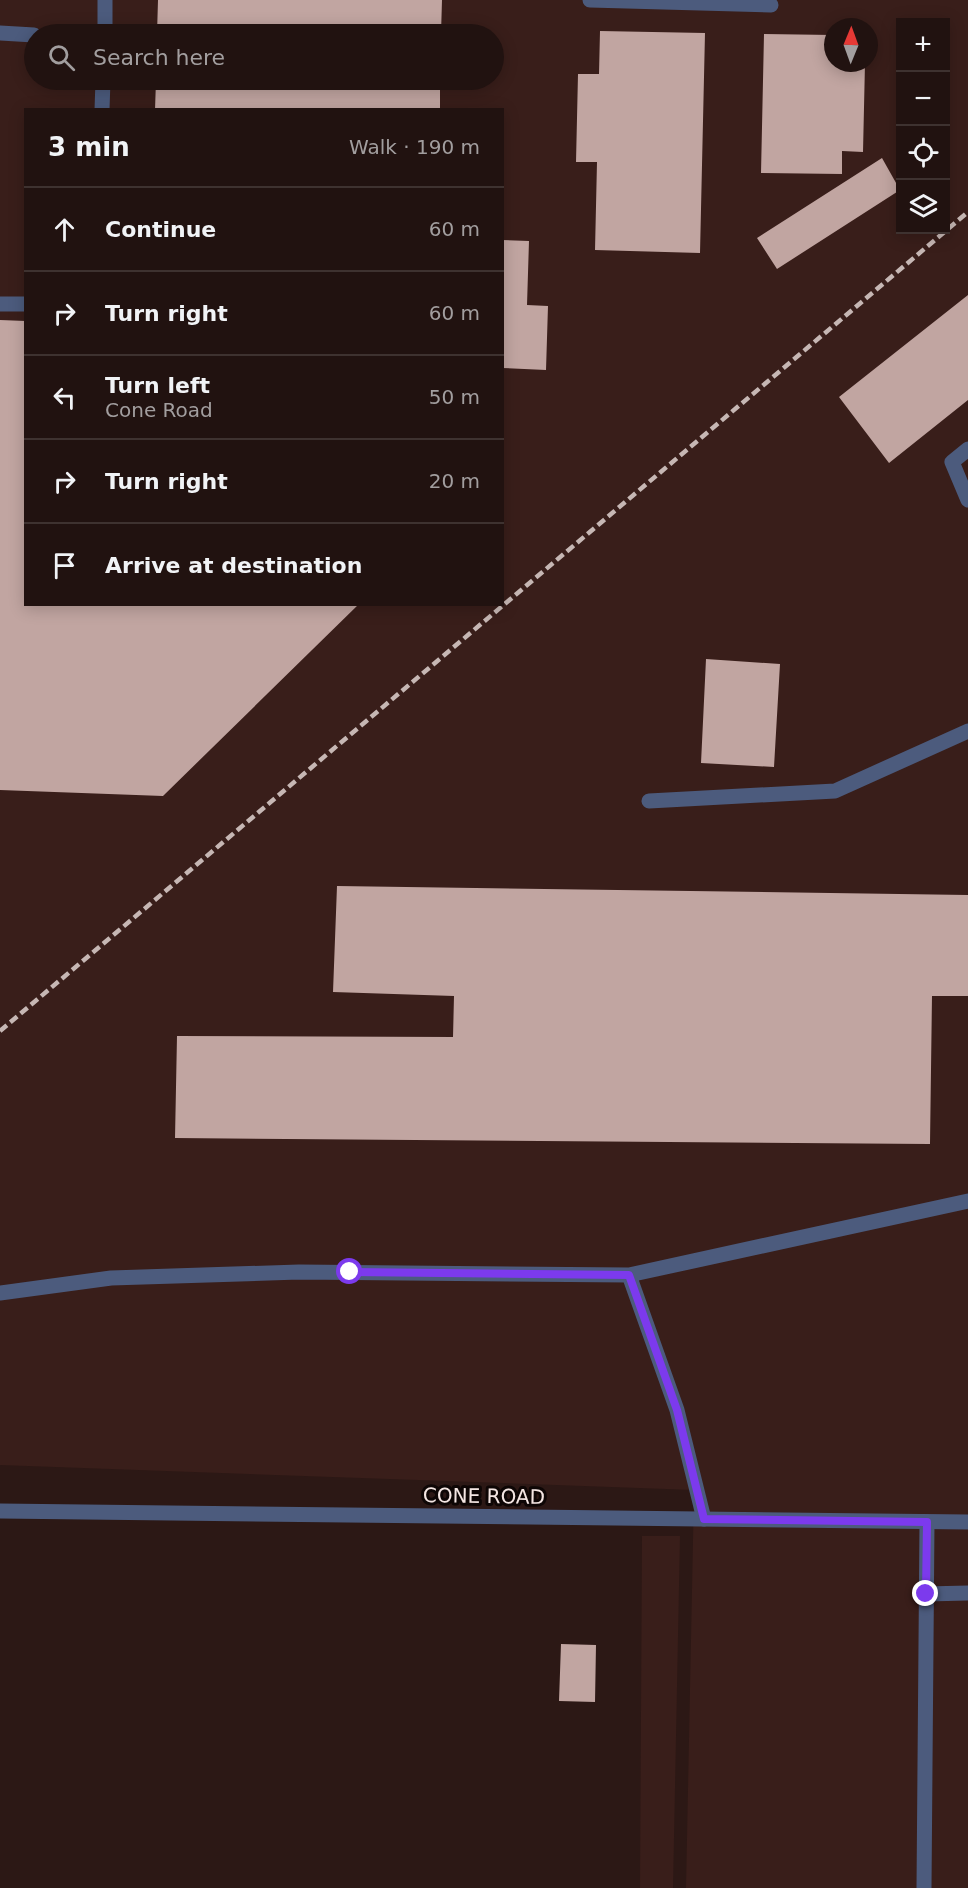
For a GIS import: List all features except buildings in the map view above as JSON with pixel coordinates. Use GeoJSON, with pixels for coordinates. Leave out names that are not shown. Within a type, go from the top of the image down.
{"type":"FeatureCollection","features":[{"type":"Feature","properties":{"kind":"street"},"geometry":{"type":"LineString","coordinates":[[105,0],[105,24]]}},
{"type":"Feature","properties":{"kind":"street"},"geometry":{"type":"LineString","coordinates":[[590,0],[771,5]]}},
{"type":"Feature","properties":{"kind":"street"},"geometry":{"type":"LineString","coordinates":[[0,33],[24,34]]}},
{"type":"Feature","properties":{"kind":"street"},"geometry":{"type":"LineString","coordinates":[[102,108],[103,90]]}},
{"type":"Feature","properties":{"kind":"street"},"geometry":{"type":"LineString","coordinates":[[0,304],[24,304]]}},
{"type":"Feature","properties":{"kind":"street"},"geometry":{"type":"LineString","coordinates":[[968,449],[952,462],[968,500]]}},
{"type":"Feature","properties":{"kind":"street"},"geometry":{"type":"LineString","coordinates":[[649,801],[835,791],[968,731]]}},
{"type":"Feature","properties":{"kind":"street"},"geometry":{"type":"LineString","coordinates":[[0,1293],[111,1278],[299,1272],[629,1275],[968,1201]]}},
{"type":"Feature","properties":{"kind":"street"},"geometry":{"type":"LineString","coordinates":[[629,1275],[677,1410],[704,1519]]}},
{"type":"Feature","properties":{"kind":"street","name":"CONE ROAD"},"geometry":{"type":"LineString","coordinates":[[0,1511],[968,1522]]}},
{"type":"Feature","properties":{"kind":"street"},"geometry":{"type":"LineString","coordinates":[[924,1888],[927,1522]]}},
{"type":"Feature","properties":{"kind":"street"},"geometry":{"type":"LineString","coordinates":[[926,1594],[968,1593]]}},
{"type":"Feature","properties":{"kind":"shaded area"},"geometry":{"type":"Polygon","coordinates":[[[0,0],[968,0],[968,1888],[686,1888],[694,1490],[0,1465],[0,0]]]}},
{"type":"Feature","properties":{"kind":"shaded area"},"geometry":{"type":"Polygon","coordinates":[[[642,1536],[680,1536],[673,1888],[640,1888],[642,1536]]]}},
{"type":"Feature","properties":{"kind":"railway"},"geometry":{"type":"LineString","coordinates":[[504,605],[968,212]]}},
{"type":"Feature","properties":{"kind":"railway"},"geometry":{"type":"LineString","coordinates":[[0,1031],[502,606]]}},
{"type":"Feature","properties":{"kind":"route"},"geometry":{"type":"LineString","coordinates":[[350,1272],[629,1275],[677,1410],[704,1519],[927,1522],[926,1594]]}}]}
